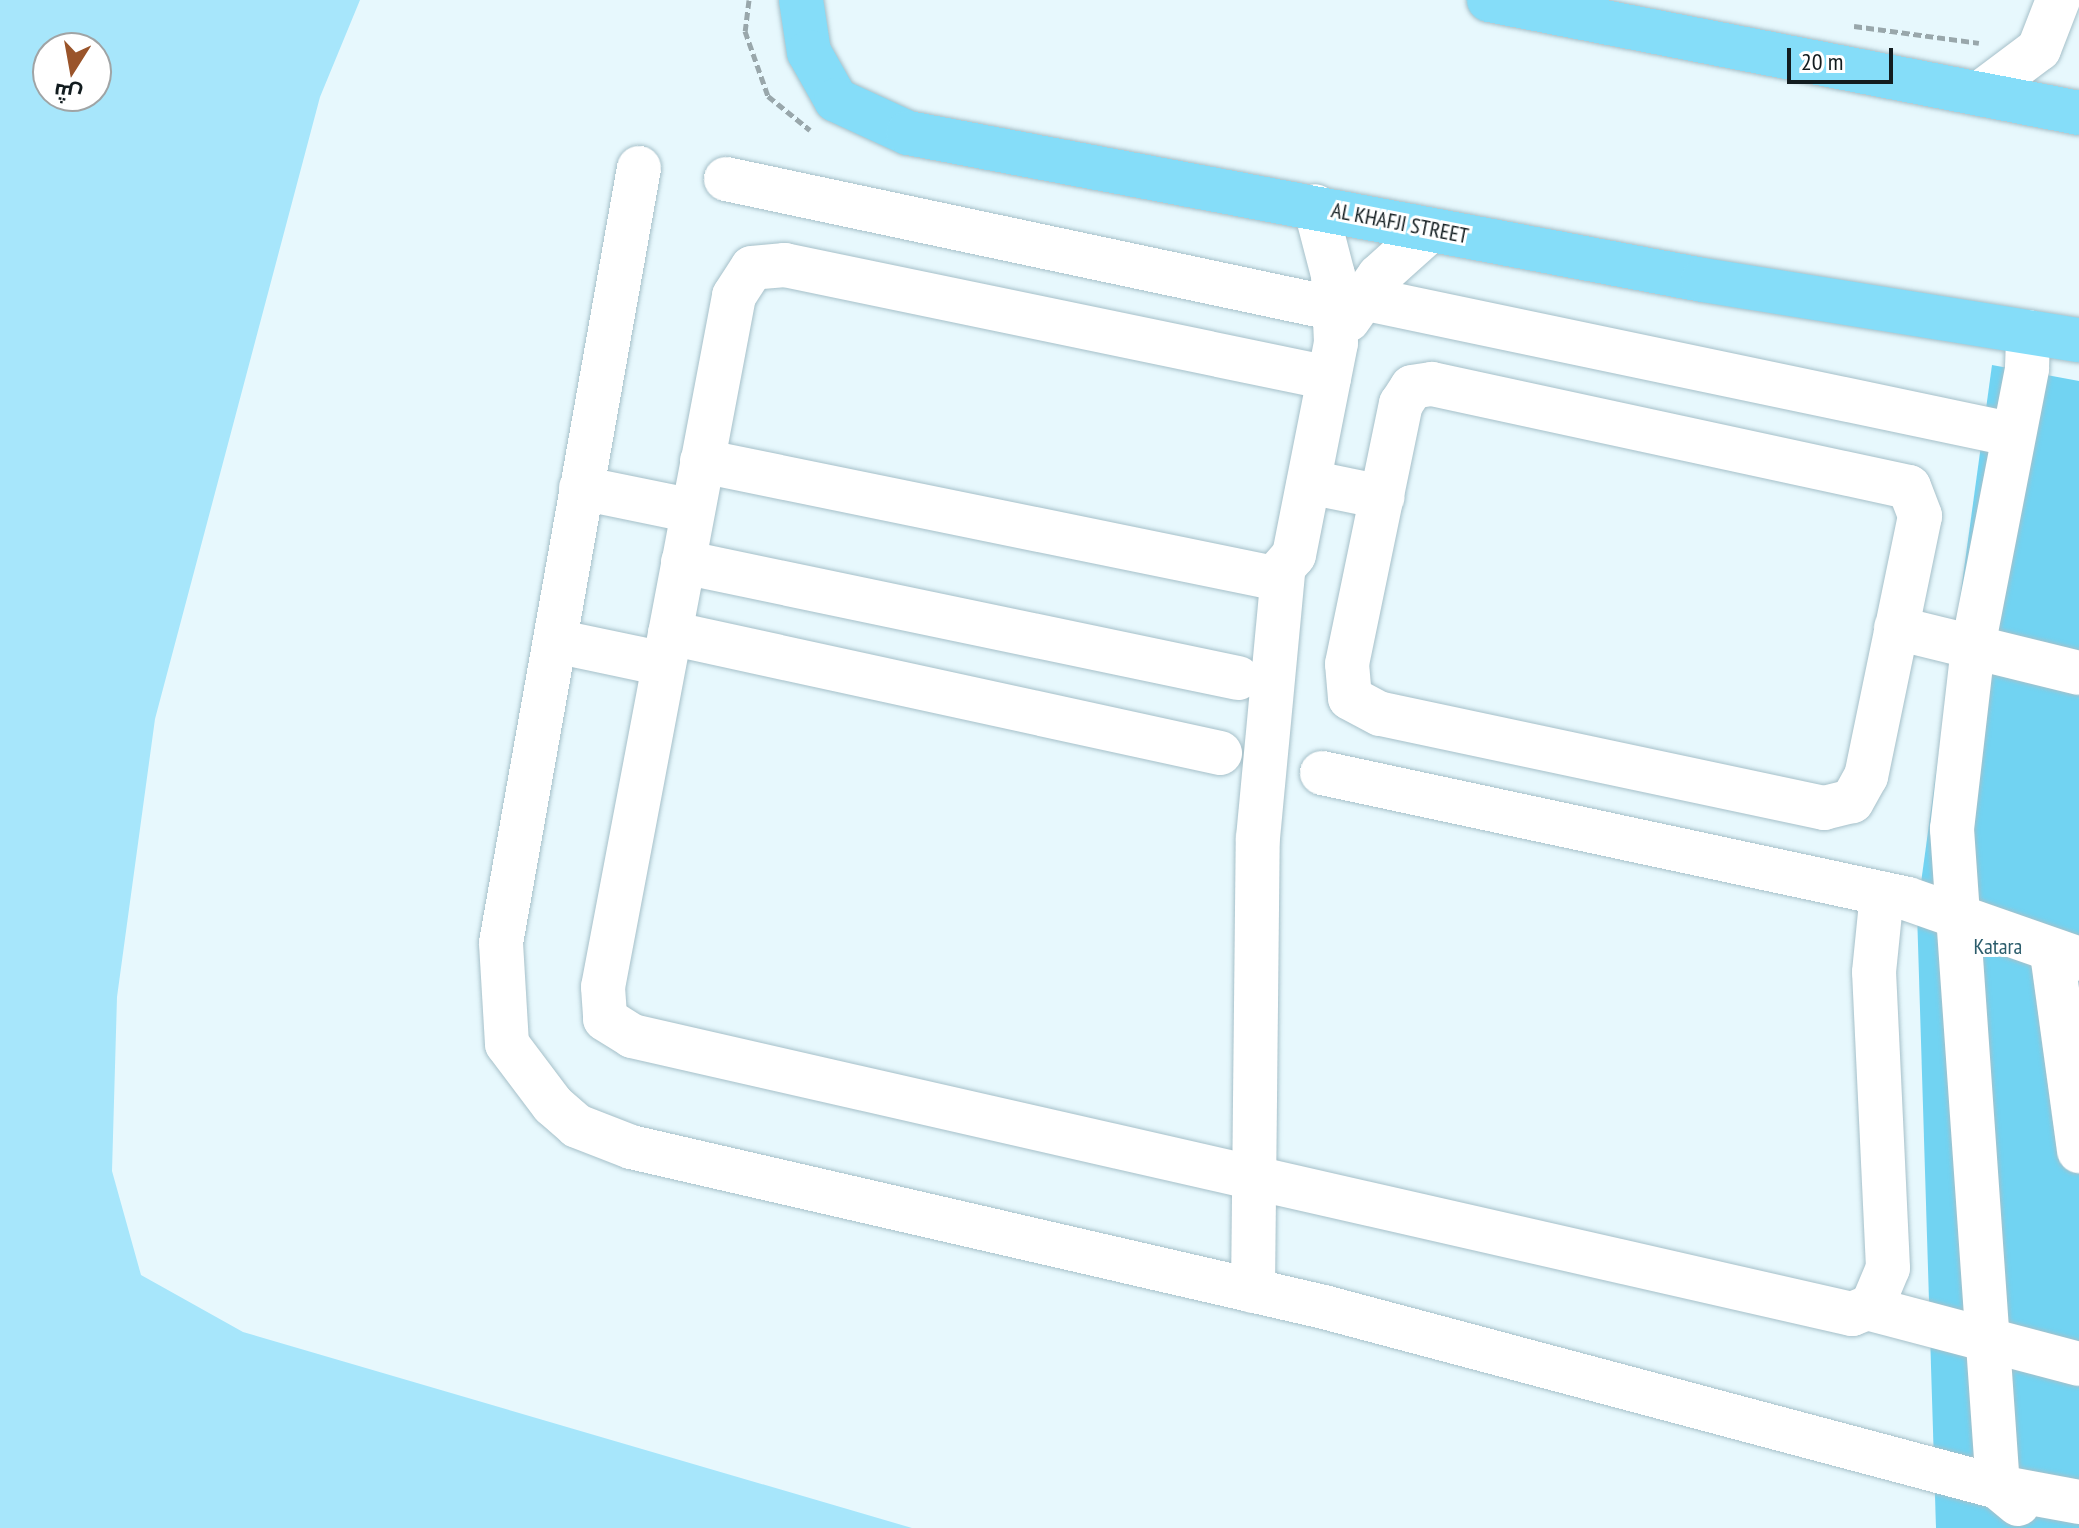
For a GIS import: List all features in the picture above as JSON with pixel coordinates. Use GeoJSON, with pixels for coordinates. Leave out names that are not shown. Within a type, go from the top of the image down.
{"type":"FeatureCollection","features":[{"type":"Feature","properties":{"kind":"highway","name":"AL KHAFJI STREET"},"geometry":{"type":"LineString","coordinates":[[801,0],[819,76],[836,100],[867,119],[908,133],[1315,206],[1430,230],[2079,340]]}},
{"type":"Feature","properties":{"kind":"highway"},"geometry":{"type":"LineString","coordinates":[[1489,0],[1983,91],[2079,113]]}},
{"type":"Feature","properties":{"kind":"street"},"geometry":{"type":"LineString","coordinates":[[1983,91],[2039,49],[2058,0]]}},
{"type":"Feature","properties":{"kind":"street"},"geometry":{"type":"LineString","coordinates":[[639,168],[581,488],[498,984],[507,1044],[553,1105],[577,1126],[631,1147],[1253,1291],[1998,1487],[2079,1502]]}},
{"type":"Feature","properties":{"kind":"street"},"geometry":{"type":"LineString","coordinates":[[726,179],[1341,332]]}},
{"type":"Feature","properties":{"kind":"street"},"geometry":{"type":"LineString","coordinates":[[1253,1291],[1258,838],[1283,572],[1294,555],[1341,332],[1315,206]]}},
{"type":"Feature","properties":{"kind":"street"},"geometry":{"type":"LineString","coordinates":[[1341,332],[1430,230]]}},
{"type":"Feature","properties":{"kind":"street"},"geometry":{"type":"LineString","coordinates":[[2010,434],[1341,332],[767,262],[739,279],[734,296],[600,1003],[617,1031],[1831,1312],[1867,1308],[2079,1364]]}},
{"type":"Feature","properties":{"kind":"street"},"geometry":{"type":"LineString","coordinates":[[2028,332],[2027,368],[2010,434],[1973,647],[1955,783],[1958,916],[1998,1487],[2049,1528]]}},
{"type":"Feature","properties":{"kind":"street"},"geometry":{"type":"LineString","coordinates":[[1422,383],[1898,483],[1920,505],[1862,790],[1839,808],[1380,714],[1350,698],[1345,681],[1382,497],[1401,404],[1422,383]]}},
{"type":"Feature","properties":{"kind":"street"},"geometry":{"type":"LineString","coordinates":[[702,461],[1253,577],[1283,572]]}},
{"type":"Feature","properties":{"kind":"street"},"geometry":{"type":"LineString","coordinates":[[1309,482],[1382,497]]}},
{"type":"Feature","properties":{"kind":"street"},"geometry":{"type":"LineString","coordinates":[[581,488],[693,511]]}},
{"type":"Feature","properties":{"kind":"street"},"geometry":{"type":"LineString","coordinates":[[683,562],[1238,678]]}},
{"type":"Feature","properties":{"kind":"street"},"geometry":{"type":"LineString","coordinates":[[1896,628],[2079,673]]}},
{"type":"Feature","properties":{"kind":"street"},"geometry":{"type":"LineString","coordinates":[[555,641],[667,648],[1220,753]]}},
{"type":"Feature","properties":{"kind":"street"},"geometry":{"type":"LineString","coordinates":[[1322,773],[1882,893],[1958,916],[2066,956],[2079,1151]]}},
{"type":"Feature","properties":{"kind":"street"},"geometry":{"type":"LineString","coordinates":[[1867,1308],[1885,1289],[1888,1268],[1874,972],[1882,893]]}},
{"type":"Feature","properties":{"kind":"path"},"geometry":{"type":"LineString","coordinates":[[1846,25],[2039,49]]}},
{"type":"Feature","properties":{"kind":"green space","name":"Katara"},"geometry":{"type":"Polygon","coordinates":[[[1992,365],[2079,381],[2079,1528],[1936,1528],[1917,912],[1992,365]]]}},
{"type":"Feature","properties":{"kind":"shaded area"},"geometry":{"type":"Polygon","coordinates":[[[0,0],[360,0],[320,97],[155,719],[117,997],[112,1171],[141,1275],[243,1332],[912,1528],[0,1528],[0,0]]]}}]}
